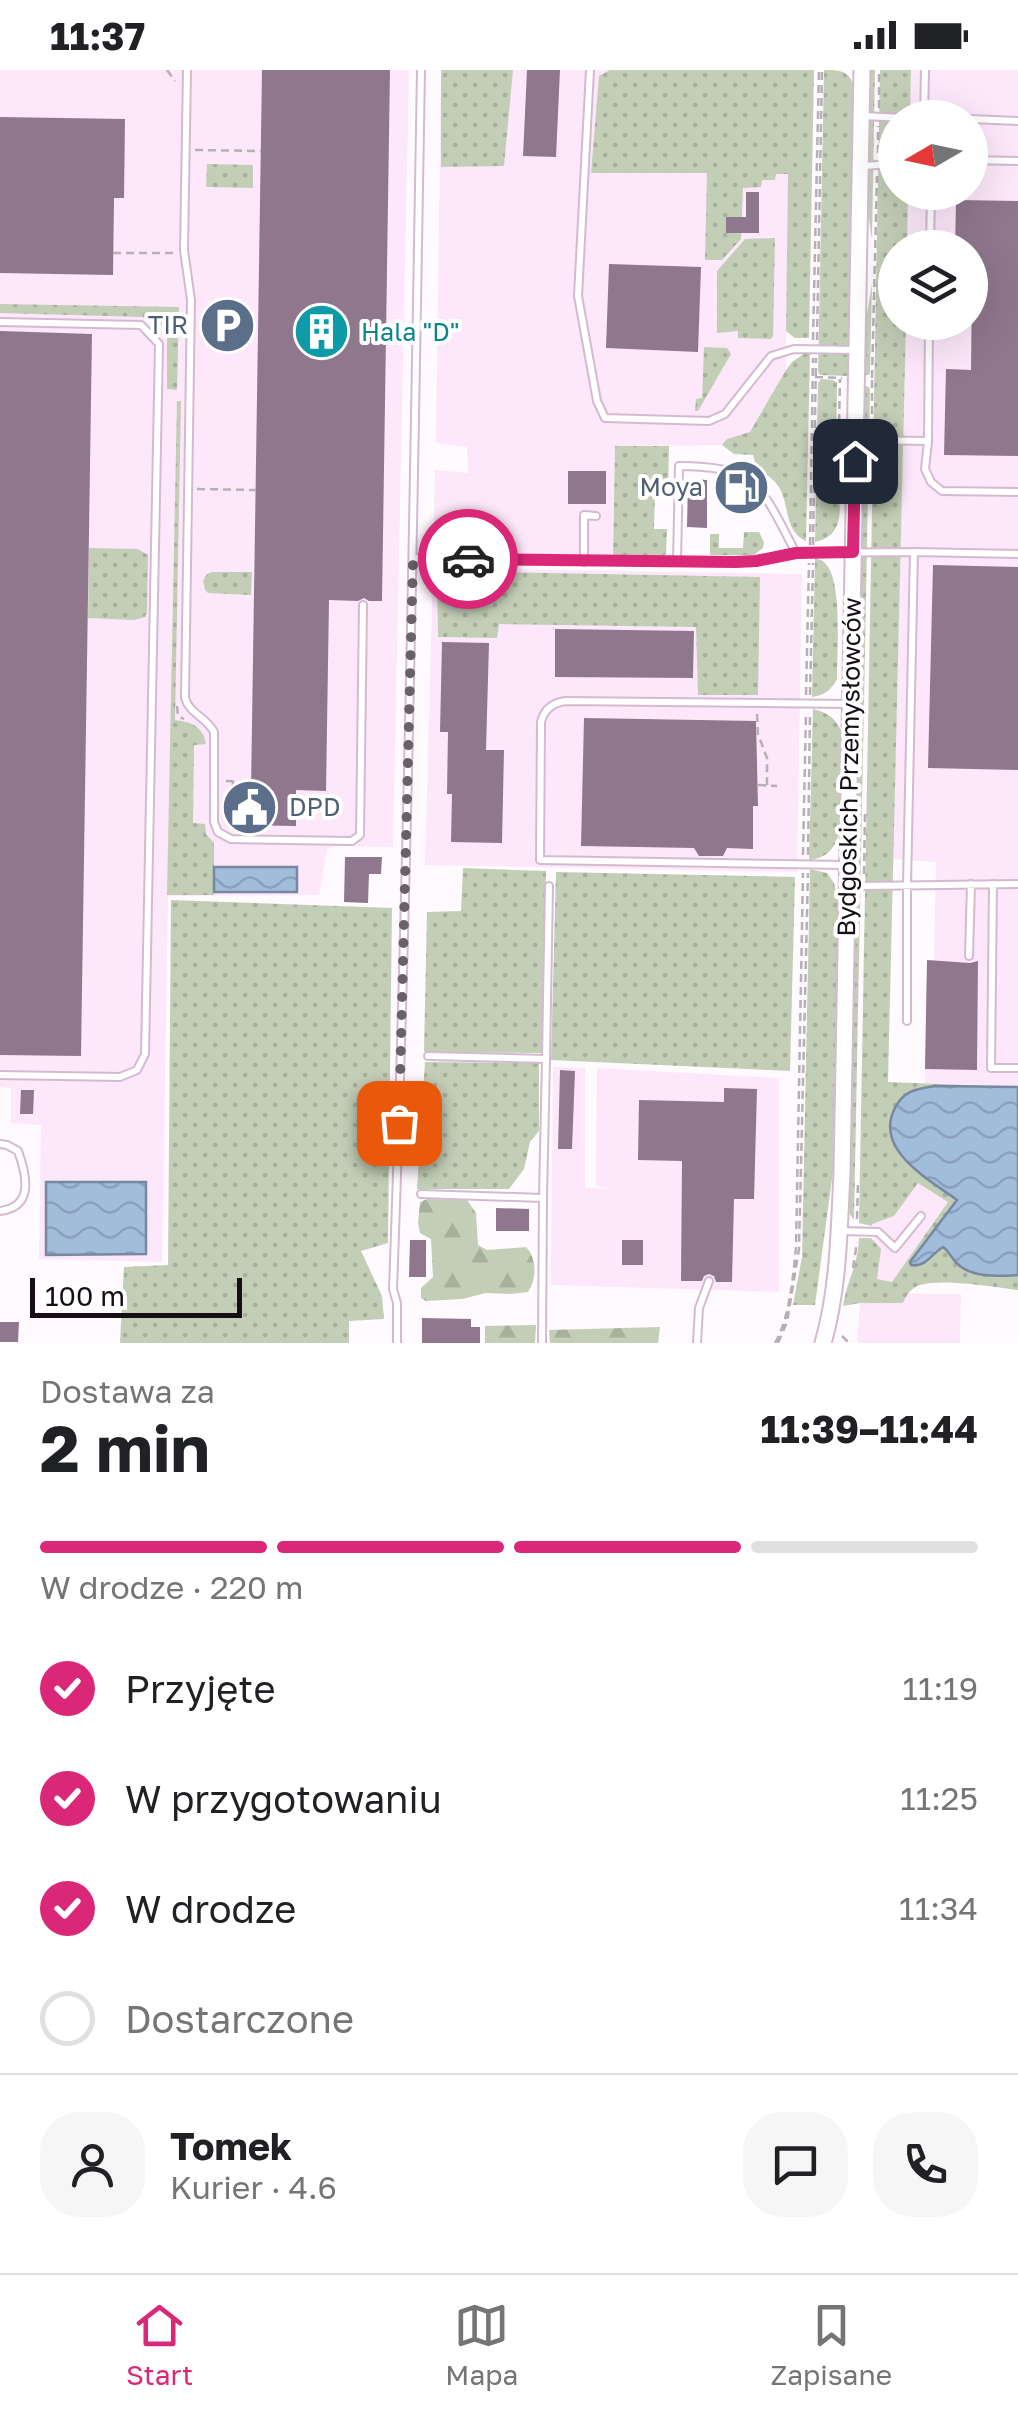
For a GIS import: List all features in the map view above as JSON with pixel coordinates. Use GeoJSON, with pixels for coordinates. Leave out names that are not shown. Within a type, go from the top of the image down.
{"type":"FeatureCollection","features":[{"type":"Feature","properties":{"kind":"street","name":"Bydgoskich Przemysłowców"},"geometry":{"type":"LineString","coordinates":[[823,1343],[840,1232],[862,70]]}},
{"type":"Feature","properties":{"kind":"lane"},"geometry":{"type":"LineString","coordinates":[[187,70],[184,250],[192,300],[185,698],[187,706],[207,721],[214,732],[214,822],[222,836],[352,841],[360,836],[363,605]]}},
{"type":"Feature","properties":{"kind":"lane"},"geometry":{"type":"LineString","coordinates":[[397,1343],[394,1290],[421,70]]}},
{"type":"Feature","properties":{"kind":"lane"},"geometry":{"type":"LineString","coordinates":[[590,70],[578,296],[597,401],[605,418],[708,421],[725,414],[772,356],[794,349],[856,350]]}},
{"type":"Feature","properties":{"kind":"lane"},"geometry":{"type":"LineString","coordinates":[[924,100],[925,70]]}},
{"type":"Feature","properties":{"kind":"lane"},"geometry":{"type":"LineString","coordinates":[[861,116],[878,117]]}},
{"type":"Feature","properties":{"kind":"lane"},"geometry":{"type":"LineString","coordinates":[[988,119],[1018,120]]}},
{"type":"Feature","properties":{"kind":"lane"},"geometry":{"type":"LineString","coordinates":[[988,160],[1018,161]]}},
{"type":"Feature","properties":{"kind":"lane"},"geometry":{"type":"LineString","coordinates":[[861,166],[878,165]]}},
{"type":"Feature","properties":{"kind":"lane"},"geometry":{"type":"LineString","coordinates":[[0,322],[141,325],[159,344],[145,1054],[137,1070],[120,1076],[0,1074]]}},
{"type":"Feature","properties":{"kind":"lane"},"geometry":{"type":"LineString","coordinates":[[929,340],[925,469],[931,482],[942,491],[1018,492]]}},
{"type":"Feature","properties":{"kind":"lane"},"geometry":{"type":"LineString","coordinates":[[854,440],[928,441]]}},
{"type":"Feature","properties":{"kind":"lane"},"geometry":{"type":"LineString","coordinates":[[677,562],[678,466],[721,468],[744,476],[761,490],[796,553]]}},
{"type":"Feature","properties":{"kind":"lane"},"geometry":{"type":"LineString","coordinates":[[584,562],[584,515],[596,516]]}},
{"type":"Feature","properties":{"kind":"lane"},"geometry":{"type":"LineString","coordinates":[[907,1021],[914,552]]}},
{"type":"Feature","properties":{"kind":"lane"},"geometry":{"type":"LineString","coordinates":[[413,558],[677,562],[756,561],[796,553],[1018,554]]}},
{"type":"Feature","properties":{"kind":"lane"},"geometry":{"type":"LineString","coordinates":[[850,704],[566,701],[549,707],[542,722],[540,860],[846,874],[864,886],[1018,884]]}},
{"type":"Feature","properties":{"kind":"lane"},"geometry":{"type":"LineString","coordinates":[[969,956],[971,884]]}},
{"type":"Feature","properties":{"kind":"lane"},"geometry":{"type":"LineString","coordinates":[[994,884],[991,1068],[1018,1068]]}},
{"type":"Feature","properties":{"kind":"lane"},"geometry":{"type":"LineString","coordinates":[[542,1343],[549,886]]}},
{"type":"Feature","properties":{"kind":"lane"},"geometry":{"type":"LineString","coordinates":[[428,1056],[546,1059]]}},
{"type":"Feature","properties":{"kind":"lane"},"geometry":{"type":"LineString","coordinates":[[0,1144],[18,1151],[24,1168],[24,1196],[21,1203],[6,1212],[0,1211]]}},
{"type":"Feature","properties":{"kind":"lane"},"geometry":{"type":"LineString","coordinates":[[420,1194],[543,1198]]}},
{"type":"Feature","properties":{"kind":"lane"},"geometry":{"type":"LineString","coordinates":[[840,1232],[878,1232],[896,1248],[921,1216]]}},
{"type":"Feature","properties":{"kind":"lane"},"geometry":{"type":"LineString","coordinates":[[697,1343],[699,1308],[709,1282]]}},
{"type":"Feature","properties":{"kind":"path"},"geometry":{"type":"LineString","coordinates":[[186,150],[261,151]]}},
{"type":"Feature","properties":{"kind":"path"},"geometry":{"type":"LineString","coordinates":[[114,253],[176,253]]}},
{"type":"Feature","properties":{"kind":"path"},"geometry":{"type":"LineString","coordinates":[[838,474],[840,378]]}},
{"type":"Feature","properties":{"kind":"path"},"geometry":{"type":"LineString","coordinates":[[188,489],[256,490]]}},
{"type":"Feature","properties":{"kind":"path"},"geometry":{"type":"LineString","coordinates":[[758,703],[757,732],[767,758],[767,786]]}},
{"type":"Feature","properties":{"kind":"path"},"geometry":{"type":"LineString","coordinates":[[233,781],[232,827],[245,825]]}},
{"type":"Feature","properties":{"kind":"path"},"geometry":{"type":"LineString","coordinates":[[758,786],[778,786]]}},
{"type":"Feature","properties":{"kind":"shaded area"},"geometry":{"type":"Polygon","coordinates":[[[0,70],[409,70],[393,847],[327,849],[319,895],[168,896],[162,1262],[39,1259],[41,1125],[11,1123],[11,1088],[0,1087],[0,70]]]}},
{"type":"Feature","properties":{"kind":"shaded area"},"geometry":{"type":"Polygon","coordinates":[[[441,70],[749,70],[749,92],[788,174],[785,445],[615,446],[613,565],[433,555],[435,470],[468,473],[467,447],[436,443],[441,70]]]}},
{"type":"Feature","properties":{"kind":"shaded area"},"geometry":{"type":"Polygon","coordinates":[[[909,70],[1018,70],[1018,1087],[925,1083],[927,960],[934,960],[936,862],[893,859],[906,340],[988,340],[988,230],[907,230],[908,210],[988,210],[988,100],[909,100],[909,70]]]}},
{"type":"Feature","properties":{"kind":"shaded area"},"geometry":{"type":"Polygon","coordinates":[[[433,568],[802,574],[797,872],[425,865],[433,568]]]}},
{"type":"Feature","properties":{"kind":"shaded area"},"geometry":{"type":"Polygon","coordinates":[[[553,1067],[585,1068],[585,1188],[614,1189],[596,1186],[597,1068],[779,1078],[779,1292],[551,1285],[553,1067]]]}},
{"type":"Feature","properties":{"kind":"shaded area"},"geometry":{"type":"Polygon","coordinates":[[[918,1182],[948,1202],[892,1282],[877,1279],[872,1224],[894,1216],[918,1182]]]}},
{"type":"Feature","properties":{"kind":"shaded area"},"geometry":{"type":"Polygon","coordinates":[[[861,1293],[961,1294],[960,1343],[860,1343],[857,1340],[861,1293]]]}},
{"type":"Feature","properties":{"kind":"green space"},"geometry":{"type":"Polygon","coordinates":[[[441,70],[513,70],[504,166],[441,167],[441,70]]]}},
{"type":"Feature","properties":{"kind":"green space"},"geometry":{"type":"Polygon","coordinates":[[[610,70],[814,70],[809,338],[795,338],[786,331],[788,174],[762,180],[761,187],[743,188],[741,239],[722,260],[705,260],[707,173],[591,173],[599,76],[610,70]]]}},
{"type":"Feature","properties":{"kind":"green space"},"geometry":{"type":"Polygon","coordinates":[[[824,70],[848,75],[853,83],[848,376],[818,372],[824,70]]]}},
{"type":"Feature","properties":{"kind":"green space"},"geometry":{"type":"Polygon","coordinates":[[[869,70],[875,70],[872,240],[867,205],[869,70]]]}},
{"type":"Feature","properties":{"kind":"green space"},"geometry":{"type":"Polygon","coordinates":[[[880,70],[911,70],[910,100],[879,100],[880,70]]]}},
{"type":"Feature","properties":{"kind":"green space"},"geometry":{"type":"Polygon","coordinates":[[[207,164],[253,165],[253,188],[206,187],[207,164]]]}},
{"type":"Feature","properties":{"kind":"green space"},"geometry":{"type":"Polygon","coordinates":[[[878,180],[878,210],[908,210],[907,230],[878,230],[878,340],[906,340],[888,1082],[1018,1087],[1018,1290],[929,1283],[914,1288],[903,1303],[843,1306],[859,1238],[871,1238],[881,1249],[877,1279],[892,1282],[948,1202],[918,1183],[894,1216],[872,1226],[859,1223],[878,180]]]}},
{"type":"Feature","properties":{"kind":"green space"},"geometry":{"type":"Polygon","coordinates":[[[775,238],[773,336],[738,338],[738,331],[717,333],[717,271],[745,239],[775,238]]]}},
{"type":"Feature","properties":{"kind":"green space"},"geometry":{"type":"Polygon","coordinates":[[[872,284],[870,374],[864,376],[865,326],[872,284]]]}},
{"type":"Feature","properties":{"kind":"green space"},"geometry":{"type":"Polygon","coordinates":[[[0,304],[179,307],[177,390],[167,389],[167,334],[157,321],[141,317],[0,313],[0,304]]]}},
{"type":"Feature","properties":{"kind":"green space"},"geometry":{"type":"Polygon","coordinates":[[[704,347],[727,348],[731,354],[695,411],[696,399],[702,398],[704,347]]]}},
{"type":"Feature","properties":{"kind":"green space"},"geometry":{"type":"Polygon","coordinates":[[[810,353],[806,541],[793,530],[781,490],[756,467],[753,455],[734,454],[722,445],[727,439],[750,432],[786,370],[810,353]]]}},
{"type":"Feature","properties":{"kind":"green space"},"geometry":{"type":"Polygon","coordinates":[[[821,379],[837,383],[836,455],[832,455],[831,463],[836,463],[840,510],[835,530],[815,542],[818,383],[821,379]]]}},
{"type":"Feature","properties":{"kind":"green space"},"geometry":{"type":"Polygon","coordinates":[[[864,385],[870,388],[854,1220],[849,1213],[864,385]]]}},
{"type":"Feature","properties":{"kind":"green space"},"geometry":{"type":"Polygon","coordinates":[[[177,401],[181,401],[175,720],[195,726],[206,744],[194,745],[193,823],[205,824],[206,834],[214,843],[214,895],[167,895],[177,401]]]}},
{"type":"Feature","properties":{"kind":"green space"},"geometry":{"type":"Polygon","coordinates":[[[615,446],[669,446],[668,494],[655,494],[654,529],[667,529],[666,554],[661,558],[613,557],[615,446]]]}},
{"type":"Feature","properties":{"kind":"green space"},"geometry":{"type":"Polygon","coordinates":[[[744,532],[759,532],[763,548],[754,555],[710,555],[710,534],[719,534],[719,548],[743,548],[744,532]]]}},
{"type":"Feature","properties":{"kind":"green space"},"geometry":{"type":"Polygon","coordinates":[[[89,548],[138,549],[148,555],[145,617],[88,618],[89,548]]]}},
{"type":"Feature","properties":{"kind":"green space"},"geometry":{"type":"Polygon","coordinates":[[[815,558],[825,563],[832,576],[838,653],[837,679],[827,691],[812,697],[815,558]]]}},
{"type":"Feature","properties":{"kind":"green space"},"geometry":{"type":"Polygon","coordinates":[[[437,571],[760,577],[758,695],[698,695],[696,627],[499,624],[497,638],[438,637],[437,571]]]}},
{"type":"Feature","properties":{"kind":"green space"},"geometry":{"type":"Polygon","coordinates":[[[212,572],[252,572],[251,595],[208,593],[203,581],[212,572]]]}},
{"type":"Feature","properties":{"kind":"green space"},"geometry":{"type":"Polygon","coordinates":[[[813,709],[830,716],[841,730],[840,830],[830,851],[809,860],[813,709]]]}},
{"type":"Feature","properties":{"kind":"green space"},"geometry":{"type":"Polygon","coordinates":[[[463,868],[546,871],[542,1053],[424,1052],[427,912],[461,911],[463,868]]]}},
{"type":"Feature","properties":{"kind":"green space"},"geometry":{"type":"Polygon","coordinates":[[[810,869],[827,873],[838,900],[833,1171],[815,1305],[793,1305],[802,1257],[810,869]]]}},
{"type":"Feature","properties":{"kind":"green space"},"geometry":{"type":"Polygon","coordinates":[[[556,872],[795,877],[790,1071],[551,1060],[556,872]]]}},
{"type":"Feature","properties":{"kind":"green space"},"geometry":{"type":"Polygon","coordinates":[[[171,900],[392,908],[388,1243],[361,1251],[382,1296],[384,1319],[349,1321],[349,1343],[120,1343],[124,1267],[168,1265],[171,900]]]}},
{"type":"Feature","properties":{"kind":"green space"},"geometry":{"type":"Polygon","coordinates":[[[425,1062],[539,1063],[539,1131],[530,1142],[524,1169],[509,1189],[417,1189],[425,1062]]]}},
{"type":"Feature","properties":{"kind":"green space"},"geometry":{"type":"Polygon","coordinates":[[[467,1200],[476,1213],[478,1245],[487,1250],[526,1247],[535,1269],[528,1292],[486,1293],[462,1299],[421,1298],[421,1288],[433,1277],[431,1239],[420,1233],[418,1223],[420,1202],[467,1200]]]}},
{"type":"Feature","properties":{"kind":"green space"},"geometry":{"type":"Polygon","coordinates":[[[536,1325],[535,1343],[485,1343],[485,1326],[536,1325]]]}},
{"type":"Feature","properties":{"kind":"green space"},"geometry":{"type":"Polygon","coordinates":[[[660,1327],[658,1343],[550,1343],[549,1330],[660,1327]]]}},
{"type":"Feature","properties":{"kind":"water"},"geometry":{"type":"Polygon","coordinates":[[[214,867],[297,867],[297,892],[214,892],[214,867]]]}},
{"type":"Feature","properties":{"kind":"water"},"geometry":{"type":"Polygon","coordinates":[[[935,1086],[1018,1087],[1018,1275],[973,1273],[957,1264],[943,1247],[925,1262],[911,1265],[957,1200],[908,1162],[892,1137],[890,1123],[903,1097],[935,1086]]]}},
{"type":"Feature","properties":{"kind":"water"},"geometry":{"type":"Polygon","coordinates":[[[46,1182],[146,1182],[146,1254],[46,1255],[46,1182]]]}},
{"type":"Feature","properties":{"kind":"building","name":"Hala \"D\""},"geometry":{"type":"Polygon","coordinates":[[[262,70],[390,70],[382,601],[329,600],[326,791],[296,790],[296,826],[235,825],[235,789],[251,790],[262,70]]]}},
{"type":"Feature","properties":{"kind":"building"},"geometry":{"type":"Polygon","coordinates":[[[527,70],[560,70],[556,157],[523,156],[527,70]]]}},
{"type":"Feature","properties":{"kind":"building"},"geometry":{"type":"Polygon","coordinates":[[[0,117],[125,119],[124,198],[114,198],[113,275],[0,273],[0,117]]]}},
{"type":"Feature","properties":{"kind":"building"},"geometry":{"type":"Polygon","coordinates":[[[746,192],[759,192],[759,233],[726,233],[726,217],[746,217],[746,192]]]}},
{"type":"Feature","properties":{"kind":"building"},"geometry":{"type":"Polygon","coordinates":[[[988,201],[1018,201],[1018,456],[944,455],[946,369],[971,370],[971,340],[988,340],[988,230],[955,230],[956,210],[988,210],[988,201]]]}},
{"type":"Feature","properties":{"kind":"building"},"geometry":{"type":"Polygon","coordinates":[[[609,264],[701,267],[698,352],[606,348],[609,264]]]}},
{"type":"Feature","properties":{"kind":"building"},"geometry":{"type":"Polygon","coordinates":[[[0,331],[92,334],[81,1056],[0,1055],[0,331]]]}},
{"type":"Feature","properties":{"kind":"building"},"geometry":{"type":"Polygon","coordinates":[[[568,471],[606,471],[606,504],[568,504],[568,471]]]}},
{"type":"Feature","properties":{"kind":"building"},"geometry":{"type":"Polygon","coordinates":[[[688,479],[707,480],[707,528],[687,527],[688,479]]]}},
{"type":"Feature","properties":{"kind":"building"},"geometry":{"type":"Polygon","coordinates":[[[933,565],[1018,567],[1018,770],[928,768],[933,565]]]}},
{"type":"Feature","properties":{"kind":"building"},"geometry":{"type":"Polygon","coordinates":[[[555,629],[694,631],[693,678],[555,677],[555,629]]]}},
{"type":"Feature","properties":{"kind":"building"},"geometry":{"type":"Polygon","coordinates":[[[442,642],[489,643],[486,750],[504,750],[502,843],[451,842],[448,732],[440,732],[442,642]]]}},
{"type":"Feature","properties":{"kind":"building"},"geometry":{"type":"Polygon","coordinates":[[[584,718],[756,721],[758,806],[753,806],[753,849],[727,848],[723,856],[699,856],[694,848],[581,846],[584,718]]]}},
{"type":"Feature","properties":{"kind":"building"},"geometry":{"type":"Polygon","coordinates":[[[345,857],[382,857],[381,874],[369,874],[368,903],[344,902],[345,857]]]}},
{"type":"Feature","properties":{"kind":"building"},"geometry":{"type":"Polygon","coordinates":[[[927,960],[978,961],[977,1070],[925,1069],[927,960]]]}},
{"type":"Feature","properties":{"kind":"building"},"geometry":{"type":"Polygon","coordinates":[[[560,1070],[575,1071],[572,1149],[558,1149],[560,1070]]]}},
{"type":"Feature","properties":{"kind":"building"},"geometry":{"type":"Polygon","coordinates":[[[724,1088],[757,1089],[754,1199],[734,1199],[732,1282],[716,1282],[709,1274],[702,1281],[681,1281],[682,1161],[638,1160],[639,1100],[724,1102],[724,1088]]]}},
{"type":"Feature","properties":{"kind":"building"},"geometry":{"type":"Polygon","coordinates":[[[21,1090],[34,1090],[33,1114],[20,1114],[21,1090]]]}},
{"type":"Feature","properties":{"kind":"building"},"geometry":{"type":"Polygon","coordinates":[[[496,1208],[529,1209],[529,1231],[496,1231],[496,1208]]]}},
{"type":"Feature","properties":{"kind":"building"},"geometry":{"type":"Polygon","coordinates":[[[410,1240],[426,1240],[426,1277],[409,1277],[410,1240]]]}},
{"type":"Feature","properties":{"kind":"building"},"geometry":{"type":"Polygon","coordinates":[[[622,1240],[643,1240],[643,1265],[622,1265],[622,1240]]]}},
{"type":"Feature","properties":{"kind":"building"},"geometry":{"type":"Polygon","coordinates":[[[422,1318],[471,1319],[471,1327],[480,1327],[480,1343],[422,1343],[422,1318]]]}},
{"type":"Feature","properties":{"kind":"building"},"geometry":{"type":"Polygon","coordinates":[[[0,1322],[19,1322],[18,1342],[0,1342],[0,1322]]]}},
{"type":"Feature","properties":{"kind":"way so far"},"geometry":{"type":"LineString","coordinates":[[399,1123],[413,558],[468,559]]}},
{"type":"Feature","properties":{"kind":"place","name":"TIR"},"geometry":{"type":"Point","coordinates":[227,325]}},
{"type":"Feature","properties":{"kind":"place","name":"Hala \"D\""},"geometry":{"type":"Point","coordinates":[322,332]}},
{"type":"Feature","properties":{"kind":"place","name":"Moya"},"geometry":{"type":"Point","coordinates":[742,487]}},
{"type":"Feature","properties":{"kind":"place","name":"DPD"},"geometry":{"type":"Point","coordinates":[250,807]}},
{"type":"Feature","properties":{"kind":"route"},"geometry":{"type":"LineString","coordinates":[[468,559],[736,562],[796,553],[853,552],[855,461]]}}]}
